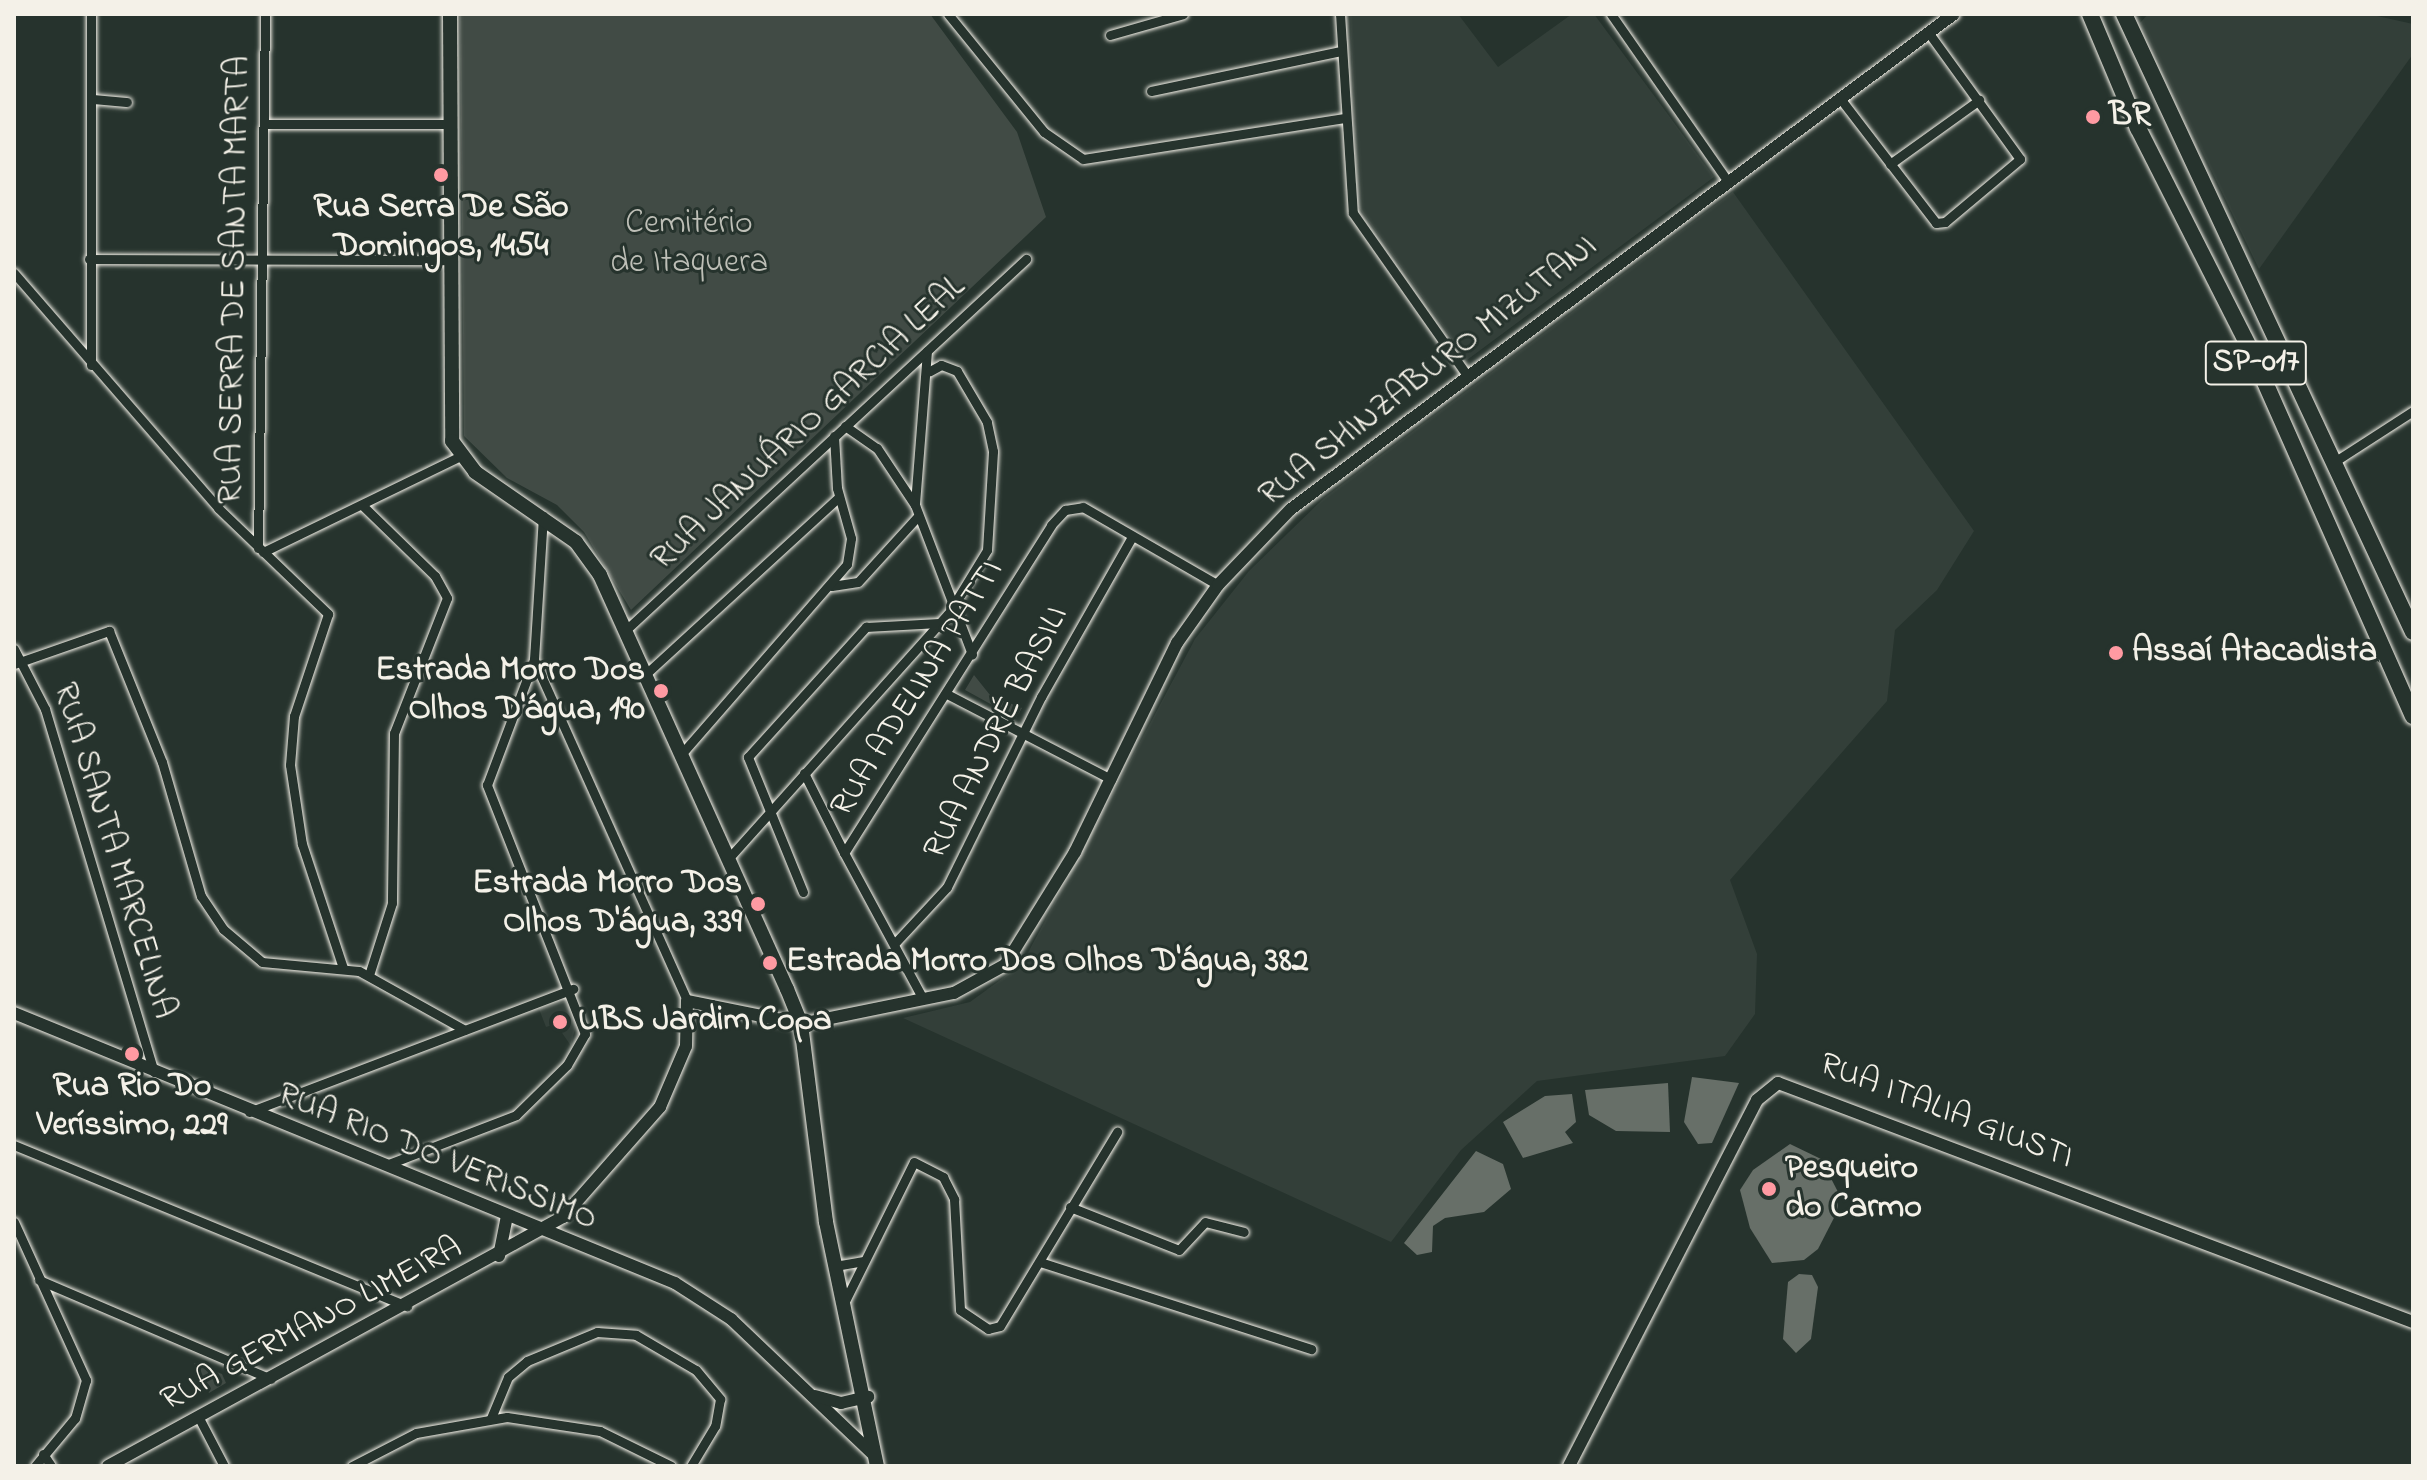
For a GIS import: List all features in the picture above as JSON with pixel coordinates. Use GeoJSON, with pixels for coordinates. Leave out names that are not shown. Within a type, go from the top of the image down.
{"type":"FeatureCollection","features":[{"type":"Feature","properties":{"kind":"highway","name":"SP-017"},"geometry":{"type":"LineString","coordinates":[[2090,14],[2138,128],[2257,364],[2413,716]]}},
{"type":"Feature","properties":{"kind":"highway","name":"SP-017"},"geometry":{"type":"LineString","coordinates":[[2124,14],[2337,460],[2413,632]]}},
{"type":"Feature","properties":{"kind":"main road"},"geometry":{"type":"LineString","coordinates":[[450,14],[447,408],[459,457],[543,516],[587,555],[628,628],[801,1024],[835,1266],[868,1397],[876,1461]]}},
{"type":"Feature","properties":{"kind":"street"},"geometry":{"type":"LineString","coordinates":[[91,14],[91,365]]}},
{"type":"Feature","properties":{"kind":"street","name":"RUA SERRA DE SANTA MARTA"},"geometry":{"type":"LineString","coordinates":[[260,550],[266,258],[265,14]]}},
{"type":"Feature","properties":{"kind":"street"},"geometry":{"type":"LineString","coordinates":[[1110,35],[1183,14]]}},
{"type":"Feature","properties":{"kind":"street"},"geometry":{"type":"LineString","coordinates":[[1340,14],[1353,213],[1466,374]]}},
{"type":"Feature","properties":{"kind":"street"},"geometry":{"type":"LineString","coordinates":[[1611,14],[1726,179]]}},
{"type":"Feature","properties":{"kind":"street","name":"RUA SHINZABURO MIZUTANI"},"geometry":{"type":"LineString","coordinates":[[687,1001],[801,1024],[923,999],[983,982],[1024,946],[1177,643],[1218,585],[1291,509],[1726,179],[1954,14]]}},
{"type":"Feature","properties":{"kind":"street"},"geometry":{"type":"LineString","coordinates":[[953,16],[1044,132],[1083,159],[1345,118]]}},
{"type":"Feature","properties":{"kind":"street"},"geometry":{"type":"LineString","coordinates":[[1839,97],[1936,223],[2018,166],[2018,154],[1928,32]]}},
{"type":"Feature","properties":{"kind":"street"},"geometry":{"type":"LineString","coordinates":[[1151,91],[1341,51]]}},
{"type":"Feature","properties":{"kind":"street"},"geometry":{"type":"LineString","coordinates":[[92,99],[127,102]]}},
{"type":"Feature","properties":{"kind":"street"},"geometry":{"type":"LineString","coordinates":[[1890,164],[1979,100]]}},
{"type":"Feature","properties":{"kind":"street"},"geometry":{"type":"LineString","coordinates":[[266,124],[450,124]]}},
{"type":"Feature","properties":{"kind":"street"},"geometry":{"type":"LineString","coordinates":[[89,259],[448,260]]}},
{"type":"Feature","properties":{"kind":"street","name":"RUA JANUÁRIO GARCIA LEAL"},"geometry":{"type":"LineString","coordinates":[[628,628],[1026,259]]}},
{"type":"Feature","properties":{"kind":"street"},"geometry":{"type":"LineString","coordinates":[[14,273],[91,365],[260,550],[328,614],[294,716],[290,765],[302,844],[343,968]]}},
{"type":"Feature","properties":{"kind":"street"},"geometry":{"type":"LineString","coordinates":[[915,505],[930,371],[927,351]]}},
{"type":"Feature","properties":{"kind":"street"},"geometry":{"type":"LineString","coordinates":[[728,859],[939,623],[954,605],[987,550],[993,451],[970,390],[941,365],[930,371]]}},
{"type":"Feature","properties":{"kind":"street"},"geometry":{"type":"LineString","coordinates":[[2337,460],[2413,411]]}},
{"type":"Feature","properties":{"kind":"street"},"geometry":{"type":"LineString","coordinates":[[845,426],[877,448],[915,505],[972,654]]}},
{"type":"Feature","properties":{"kind":"street"},"geometry":{"type":"LineString","coordinates":[[684,751],[832,586],[851,552],[839,497],[834,436]]}},
{"type":"Feature","properties":{"kind":"street"},"geometry":{"type":"LineString","coordinates":[[260,550],[362,505],[459,457]]}},
{"type":"Feature","properties":{"kind":"street"},"geometry":{"type":"LineString","coordinates":[[648,672],[839,497]]}},
{"type":"Feature","properties":{"kind":"street"},"geometry":{"type":"LineString","coordinates":[[362,505],[440,581],[447,598],[394,733],[392,903],[369,975]]}},
{"type":"Feature","properties":{"kind":"street","name":"RUA ADELINA PATTI"},"geometry":{"type":"LineString","coordinates":[[923,999],[844,853],[1051,525],[1065,510],[1083,507],[1132,537]]}},
{"type":"Feature","properties":{"kind":"street"},"geometry":{"type":"LineString","coordinates":[[382,1166],[486,1131],[546,1089],[585,1034],[573,989],[487,785],[534,660],[543,516]]}},
{"type":"Feature","properties":{"kind":"street"},"geometry":{"type":"LineString","coordinates":[[832,586],[858,582],[918,516]]}},
{"type":"Feature","properties":{"kind":"street"},"geometry":{"type":"LineString","coordinates":[[1132,537],[1218,585]]}},
{"type":"Feature","properties":{"kind":"street","name":"RUA ANDRÉ BASILI"},"geometry":{"type":"LineString","coordinates":[[895,943],[947,887],[1022,733],[1132,537]]}},
{"type":"Feature","properties":{"kind":"street"},"geometry":{"type":"LineString","coordinates":[[803,892],[747,762],[761,740],[872,622],[939,623]]}},
{"type":"Feature","properties":{"kind":"street"},"geometry":{"type":"LineString","coordinates":[[19,662],[109,631],[117,644],[209,913],[262,962],[343,968],[369,975],[465,1030]]}},
{"type":"Feature","properties":{"kind":"street","name":"RUA SANTA MARCELINA"},"geometry":{"type":"LineString","coordinates":[[14,649],[73,796],[154,1072]]}},
{"type":"Feature","properties":{"kind":"street"},"geometry":{"type":"LineString","coordinates":[[534,660],[687,1001]]}},
{"type":"Feature","properties":{"kind":"street"},"geometry":{"type":"LineString","coordinates":[[947,694],[1111,779]]}},
{"type":"Feature","properties":{"kind":"street"},"geometry":{"type":"LineString","coordinates":[[804,773],[844,853]]}},
{"type":"Feature","properties":{"kind":"street"},"geometry":{"type":"LineString","coordinates":[[249,1112],[573,989]]}},
{"type":"Feature","properties":{"kind":"street","name":"RUA GERMANO LIMEIRA"},"geometry":{"type":"LineString","coordinates":[[108,1466],[543,1232],[660,1107],[684,1055],[687,1001]]}},
{"type":"Feature","properties":{"kind":"street","name":"RUA RIO DO VERISSIMO"},"geometry":{"type":"LineString","coordinates":[[14,1013],[705,1300],[812,1395],[876,1461]]}},
{"type":"Feature","properties":{"kind":"street","name":"RUA ITALIA GIUSTI"},"geometry":{"type":"LineString","coordinates":[[1569,1466],[1757,1100],[1778,1083],[2413,1322]]}},
{"type":"Feature","properties":{"kind":"street"},"geometry":{"type":"LineString","coordinates":[[844,1303],[914,1162],[943,1177],[954,1199],[958,1300],[969,1321],[1000,1326],[1117,1132]]}},
{"type":"Feature","properties":{"kind":"street"},"geometry":{"type":"LineString","coordinates":[[14,1145],[408,1306]]}},
{"type":"Feature","properties":{"kind":"street"},"geometry":{"type":"LineString","coordinates":[[1070,1207],[1179,1250],[1205,1222],[1244,1232]]}},
{"type":"Feature","properties":{"kind":"street"},"geometry":{"type":"LineString","coordinates":[[499,1256],[507,1216]]}},
{"type":"Feature","properties":{"kind":"street"},"geometry":{"type":"LineString","coordinates":[[14,1222],[86,1380],[75,1418],[35,1466]]}},
{"type":"Feature","properties":{"kind":"street"},"geometry":{"type":"LineString","coordinates":[[835,1266],[864,1261]]}},
{"type":"Feature","properties":{"kind":"street"},"geometry":{"type":"LineString","coordinates":[[1040,1262],[1311,1349]]}},
{"type":"Feature","properties":{"kind":"street"},"geometry":{"type":"LineString","coordinates":[[39,1280],[271,1379]]}},
{"type":"Feature","properties":{"kind":"street"},"geometry":{"type":"LineString","coordinates":[[491,1418],[508,1377],[527,1361],[597,1332],[636,1335],[696,1370],[720,1399],[715,1426],[691,1466]]}},
{"type":"Feature","properties":{"kind":"street"},"geometry":{"type":"LineString","coordinates":[[812,1395],[841,1403],[868,1397]]}},
{"type":"Feature","properties":{"kind":"street"},"geometry":{"type":"LineString","coordinates":[[199,1418],[224,1466]]}},
{"type":"Feature","properties":{"kind":"street"},"geometry":{"type":"LineString","coordinates":[[352,1466],[416,1433],[491,1418],[548,1419],[600,1431],[671,1466]]}},
{"type":"Feature","properties":{"kind":"street"},"geometry":{"type":"LineString","coordinates":[[43,1454],[51,1466]]}},
{"type":"Feature","properties":{"kind":"shaded area"},"geometry":{"type":"Polygon","coordinates":[[[1350,14],[1458,14],[1498,67],[1572,14],[1594,14],[1714,177],[1467,360],[1358,206],[1350,14]]]}},
{"type":"Feature","properties":{"kind":"shaded area"},"geometry":{"type":"Polygon","coordinates":[[[2148,14],[2368,14],[2413,24],[2413,54],[2259,269],[2140,23],[2148,14]]]}},
{"type":"Feature","properties":{"kind":"shaded area"},"geometry":{"type":"Polygon","coordinates":[[[1733,192],[1974,531],[1937,590],[1895,630],[1887,701],[1730,880],[1757,954],[1755,1014],[1725,1056],[1537,1081],[1461,1150],[1391,1242],[903,1018],[970,1002],[1022,964],[1195,639],[1249,571],[1324,498],[1733,192]]]}},
{"type":"Feature","properties":{"kind":"shaded area","name":"UBS Jardim Copa"},"geometry":{"type":"Polygon","coordinates":[[[566,1001],[577,1020],[571,1046],[556,1024],[546,1027],[539,1009],[566,1001]]]}},
{"type":"Feature","properties":{"kind":"shaded area"},"geometry":{"type":"Polygon","coordinates":[[[1692,1077],[1739,1083],[1712,1143],[1698,1144],[1684,1122],[1692,1077]]]}},
{"type":"Feature","properties":{"kind":"shaded area"},"geometry":{"type":"Polygon","coordinates":[[[1668,1083],[1670,1132],[1616,1131],[1589,1115],[1585,1090],[1668,1083]]]}},
{"type":"Feature","properties":{"kind":"shaded area"},"geometry":{"type":"Polygon","coordinates":[[[1572,1094],[1576,1122],[1565,1132],[1573,1143],[1523,1158],[1503,1122],[1545,1096],[1572,1094]]]}},
{"type":"Feature","properties":{"kind":"shaded area"},"geometry":{"type":"Polygon","coordinates":[[[1790,1144],[1821,1159],[1838,1192],[1838,1210],[1818,1249],[1804,1260],[1772,1263],[1750,1228],[1740,1190],[1753,1170],[1790,1144]]]}},
{"type":"Feature","properties":{"kind":"shaded area"},"geometry":{"type":"Polygon","coordinates":[[[1476,1151],[1503,1164],[1511,1189],[1484,1212],[1445,1218],[1433,1226],[1432,1252],[1417,1255],[1404,1243],[1476,1151]]]}},
{"type":"Feature","properties":{"kind":"shaded area"},"geometry":{"type":"Polygon","coordinates":[[[1799,1274],[1812,1275],[1818,1287],[1811,1339],[1796,1353],[1783,1339],[1788,1282],[1799,1274]]]}},
{"type":"Feature","properties":{"kind":"green space","name":"Cemitério de Itaquera"},"geometry":{"type":"Polygon","coordinates":[[[460,14],[930,14],[1017,132],[1046,217],[631,610],[584,532],[557,505],[507,478],[464,436],[460,14]]]}},
{"type":"Feature","properties":{"kind":"green space"},"geometry":{"type":"Polygon","coordinates":[[[974,675],[990,695],[1022,708],[1016,718],[965,690],[974,675]]]}},
{"type":"Feature","properties":{"kind":"green space"},"geometry":{"type":"Polygon","coordinates":[[[194,1363],[222,1374],[226,1383],[209,1393],[194,1363]]]}},
{"type":"Feature","properties":{"kind":"place","name":"BR"},"geometry":{"type":"Point","coordinates":[2093,117]}},
{"type":"Feature","properties":{"kind":"place","name":"Rua Serra De São Domingos, 1454"},"geometry":{"type":"Point","coordinates":[441,175]}},
{"type":"Feature","properties":{"kind":"place","name":"Assaí Atacadista"},"geometry":{"type":"Point","coordinates":[2116,653]}},
{"type":"Feature","properties":{"kind":"place","name":"Estrada Morro Dos Olhos D'água, 190"},"geometry":{"type":"Point","coordinates":[661,691]}},
{"type":"Feature","properties":{"kind":"place","name":"Estrada Morro Dos Olhos D'água, 339"},"geometry":{"type":"Point","coordinates":[758,904]}},
{"type":"Feature","properties":{"kind":"place","name":"Estrada Morro Dos Olhos D'água, 382"},"geometry":{"type":"Point","coordinates":[770,963]}},
{"type":"Feature","properties":{"kind":"place","name":"UBS Jardim Copa"},"geometry":{"type":"Point","coordinates":[560,1022]}},
{"type":"Feature","properties":{"kind":"place","name":"Rua Rio Do Veríssimo, 229"},"geometry":{"type":"Point","coordinates":[132,1054]}},
{"type":"Feature","properties":{"kind":"place","name":"Pesqueiro do Carmo"},"geometry":{"type":"Point","coordinates":[1769,1189]}}]}
